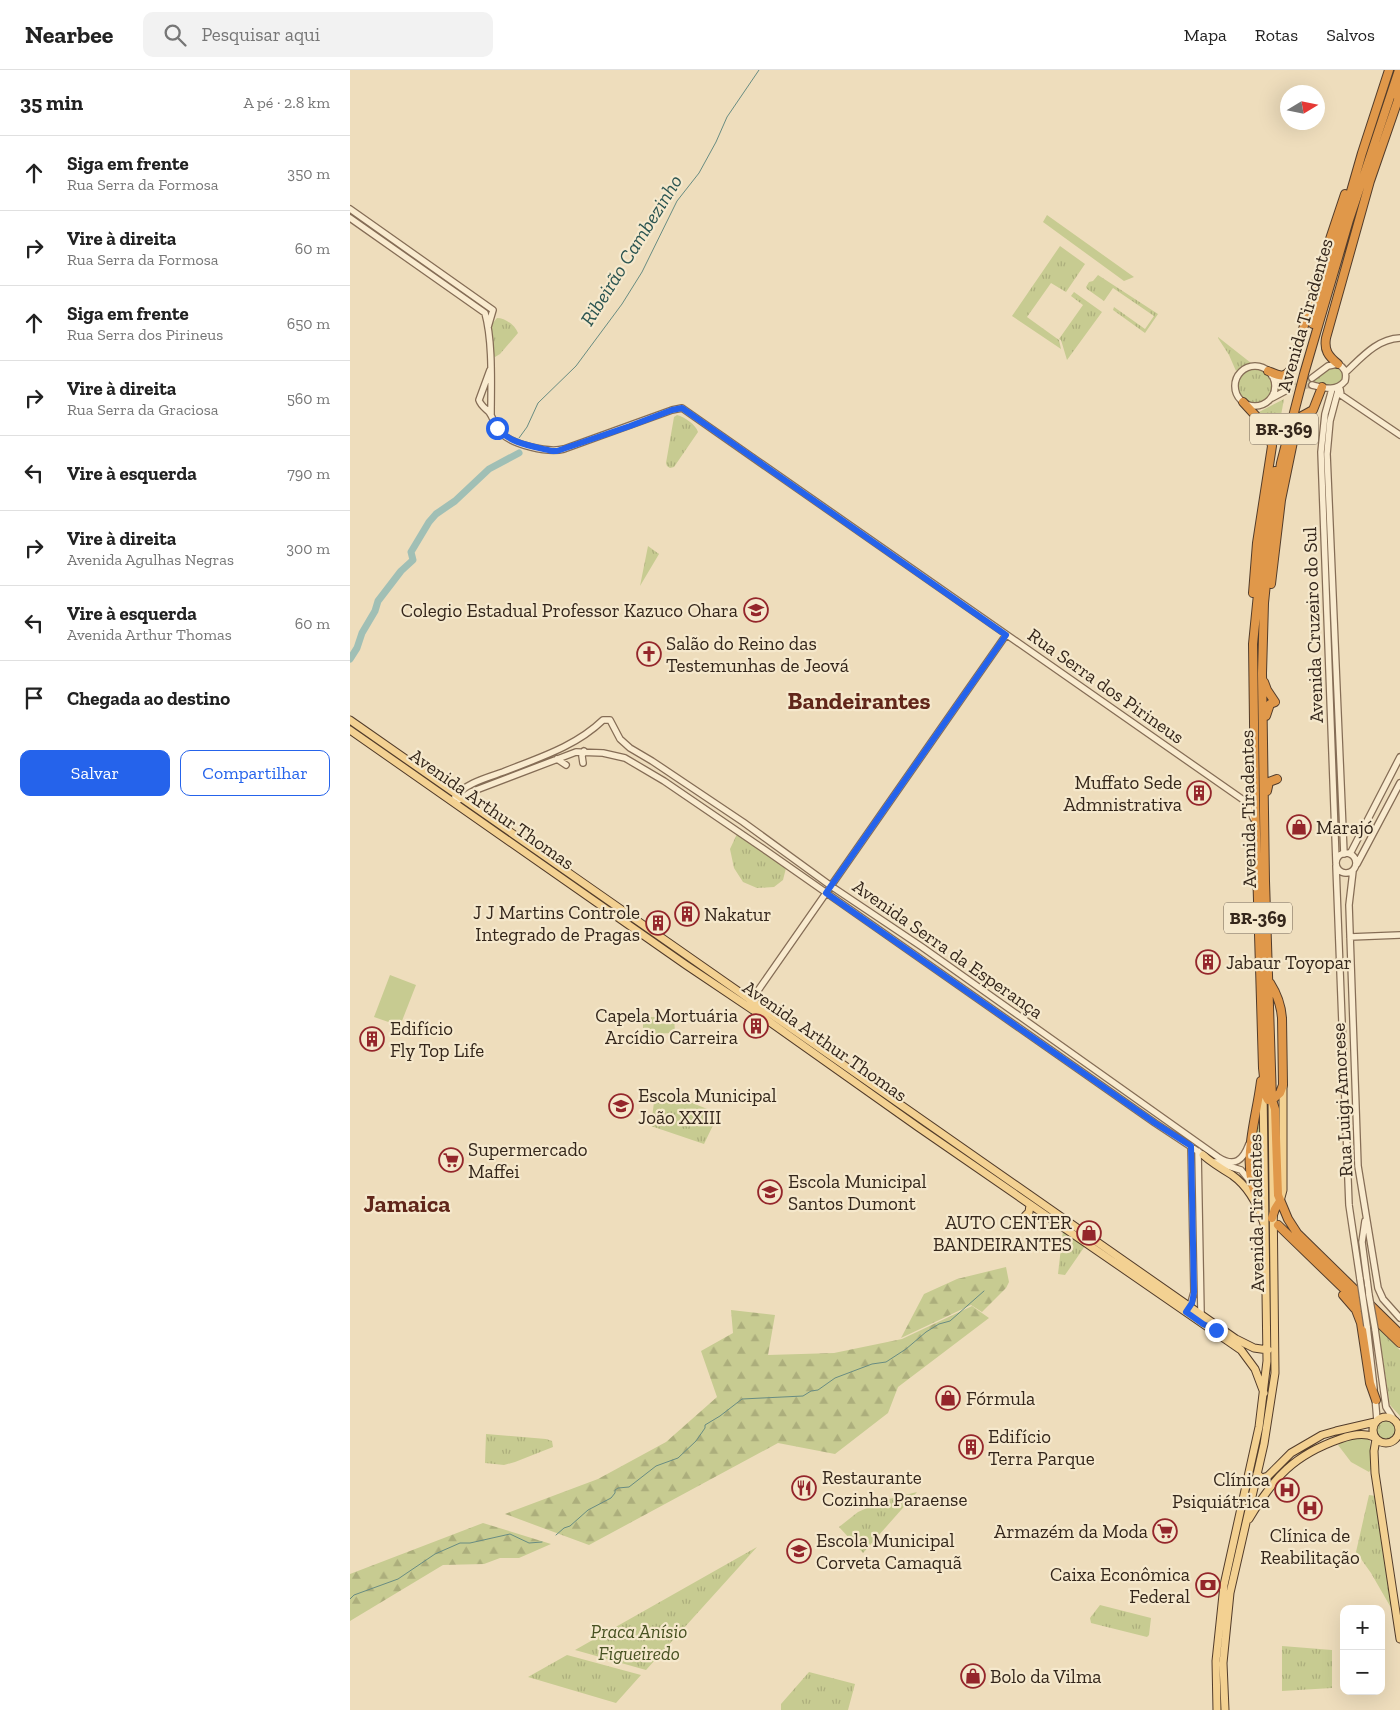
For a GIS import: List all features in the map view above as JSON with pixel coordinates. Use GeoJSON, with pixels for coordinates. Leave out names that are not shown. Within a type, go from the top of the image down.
{"type":"FeatureCollection","features":[{"type":"Feature","properties":{"kind":"highway","name":"Avenida Tiradentes"},"geometry":{"type":"LineString","coordinates":[[1262,1068],[1253,687],[1271,492],[1280,446],[1362,153],[1389,70]]}},
{"type":"Feature","properties":{"kind":"highway","name":"Avenida Tiradentes"},"geometry":{"type":"LineString","coordinates":[[1272,1100],[1262,673],[1259,626],[1282,463],[1304,374],[1349,220],[1399,70]]}},
{"type":"Feature","properties":{"kind":"highway"},"geometry":{"type":"LineString","coordinates":[[1338,364],[1328,354],[1325,344],[1326,338],[1370,181],[1398,100],[1399,70]]}},
{"type":"Feature","properties":{"kind":"highway"},"geometry":{"type":"LineString","coordinates":[[1270,374],[1282,376],[1287,374],[1292,368],[1320,269],[1351,178],[1362,153]]}},
{"type":"Feature","properties":{"kind":"highway"},"geometry":{"type":"LineString","coordinates":[[1349,220],[1370,181]]}},
{"type":"Feature","properties":{"kind":"highway"},"geometry":{"type":"LineString","coordinates":[[1259,626],[1270,591],[1282,500],[1294,437],[1302,416],[1313,410],[1322,387]]}},
{"type":"Feature","properties":{"kind":"highway"},"geometry":{"type":"LineString","coordinates":[[1243,402],[1267,428],[1270,433],[1272,446],[1254,574],[1253,608],[1259,626]]}},
{"type":"Feature","properties":{"kind":"highway"},"geometry":{"type":"LineString","coordinates":[[1262,673],[1266,690],[1275,702],[1270,704],[1267,709],[1263,741]]}},
{"type":"Feature","properties":{"kind":"highway"},"geometry":{"type":"LineString","coordinates":[[1264,810],[1268,784],[1273,779],[1277,779]]}},
{"type":"Feature","properties":{"kind":"highway"},"geometry":{"type":"LineString","coordinates":[[1255,800],[1260,806],[1265,854]]}},
{"type":"Feature","properties":{"kind":"highway"},"geometry":{"type":"LineString","coordinates":[[1262,1068],[1266,1096],[1268,1100],[1272,1100],[1280,1093],[1283,1085],[1282,1018],[1276,991],[1269,981]]}},
{"type":"Feature","properties":{"kind":"highway"},"geometry":{"type":"LineString","coordinates":[[1270,1012],[1276,991]]}},
{"type":"Feature","properties":{"kind":"highway","name":"BR-369"},"geometry":{"type":"LineString","coordinates":[[1261,1206],[1250,1181],[1249,1164],[1262,1068]]}},
{"type":"Feature","properties":{"kind":"highway","name":"BR-369"},"geometry":{"type":"LineString","coordinates":[[1272,1100],[1275,1109],[1277,1187],[1280,1201],[1288,1219],[1297,1233],[1400,1334]]}},
{"type":"Feature","properties":{"kind":"highway"},"geometry":{"type":"LineString","coordinates":[[1272,1218],[1280,1201]]}},
{"type":"Feature","properties":{"kind":"highway"},"geometry":{"type":"LineString","coordinates":[[1278,1225],[1400,1343]]}},
{"type":"Feature","properties":{"kind":"highway"},"geometry":{"type":"LineString","coordinates":[[1306,1253],[1358,1314],[1370,1384],[1376,1400]]}},
{"type":"Feature","properties":{"kind":"main road","name":"Avenida Arthur Thomas"},"geometry":{"type":"LineString","coordinates":[[350,720],[456,799]]}},
{"type":"Feature","properties":{"kind":"main road","name":"Avenida Arthur Thomas"},"geometry":{"type":"LineString","coordinates":[[350,730],[456,799],[750,1003],[856,1072],[1053,1210],[1080,1233],[1188,1309],[1203,1324],[1241,1350],[1255,1369],[1264,1392]]}},
{"type":"Feature","properties":{"kind":"main road","name":"Avenida Arthur Thomas"},"geometry":{"type":"LineString","coordinates":[[750,1003],[851,1079],[1041,1213],[1080,1233]]}},
{"type":"Feature","properties":{"kind":"main road","name":"Avenida Tiradentes"},"geometry":{"type":"LineString","coordinates":[[1218,1710],[1216,1661],[1226,1576],[1259,1427],[1264,1392],[1266,1236],[1262,1068]]}},
{"type":"Feature","properties":{"kind":"main road"},"geometry":{"type":"LineString","coordinates":[[851,1079],[856,1072]]}},
{"type":"Feature","properties":{"kind":"main road"},"geometry":{"type":"LineString","coordinates":[[1280,1201],[1283,1190],[1283,1085]]}},
{"type":"Feature","properties":{"kind":"main road","name":"Avenida Tiradentes"},"geometry":{"type":"LineString","coordinates":[[1225,1710],[1223,1663],[1230,1593],[1268,1424],[1275,1373],[1272,1100]]}},
{"type":"Feature","properties":{"kind":"main road"},"geometry":{"type":"LineString","coordinates":[[910,1121],[915,1114]]}},
{"type":"Feature","properties":{"kind":"main road"},"geometry":{"type":"LineString","coordinates":[[1201,1153],[1214,1165],[1238,1180],[1248,1190],[1260,1212],[1266,1236],[1274,1248]]}},
{"type":"Feature","properties":{"kind":"main road"},"geometry":{"type":"LineString","coordinates":[[969,1161],[973,1154]]}},
{"type":"Feature","properties":{"kind":"main road"},"geometry":{"type":"LineString","coordinates":[[1025,1216],[1029,1212],[1030,1205]]}},
{"type":"Feature","properties":{"kind":"main road"},"geometry":{"type":"LineString","coordinates":[[1041,1213],[1053,1210]]}},
{"type":"Feature","properties":{"kind":"main road","name":"Avenida Arthur Thomas"},"geometry":{"type":"LineString","coordinates":[[1188,1309],[1201,1313],[1236,1339],[1264,1350]]}},
{"type":"Feature","properties":{"kind":"main road"},"geometry":{"type":"LineString","coordinates":[[1203,1324],[1219,1330],[1223,1328]]}},
{"type":"Feature","properties":{"kind":"main road"},"geometry":{"type":"LineString","coordinates":[[1255,1369],[1254,1358],[1264,1350],[1272,1354],[1275,1373]]}},
{"type":"Feature","properties":{"kind":"main road"},"geometry":{"type":"LineString","coordinates":[[1257,1474],[1260,1478],[1268,1476],[1308,1443],[1322,1436],[1376,1421],[1385,1416],[1397,1421],[1400,1430],[1398,1436],[1400,1446]]}},
{"type":"Feature","properties":{"kind":"main road"},"geometry":{"type":"LineString","coordinates":[[1376,1421],[1373,1428],[1375,1438],[1375,1474],[1400,1639]]}},
{"type":"Feature","properties":{"kind":"main road"},"geometry":{"type":"LineString","coordinates":[[1246,1524],[1286,1463],[1334,1441],[1363,1434],[1385,1444],[1390,1443],[1398,1436]]}},
{"type":"Feature","properties":{"kind":"main road"},"geometry":{"type":"LineString","coordinates":[[1248,1474],[1249,1485],[1254,1491],[1259,1493],[1267,1490]]}},
{"type":"Feature","properties":{"kind":"main road"},"geometry":{"type":"LineString","coordinates":[[1226,1576],[1230,1581],[1230,1593]]}},
{"type":"Feature","properties":{"kind":"street"},"geometry":{"type":"LineString","coordinates":[[350,209],[493,310],[488,327]]}},
{"type":"Feature","properties":{"kind":"street"},"geometry":{"type":"LineString","coordinates":[[350,218],[485,313],[488,327],[491,415]]}},
{"type":"Feature","properties":{"kind":"street"},"geometry":{"type":"LineString","coordinates":[[1312,378],[1328,366],[1338,364],[1346,372],[1380,342],[1400,338]]}},
{"type":"Feature","properties":{"kind":"street"},"geometry":{"type":"LineString","coordinates":[[1286,390],[1264,404],[1257,406],[1243,402],[1237,394],[1235,387],[1240,373],[1246,368],[1253,366],[1261,367],[1282,382],[1290,383]]}},
{"type":"Feature","properties":{"kind":"street"},"geometry":{"type":"LineString","coordinates":[[490,370],[479,400],[491,415]]}},
{"type":"Feature","properties":{"kind":"street","name":"Avenida Cruzeiro do Sul"},"geometry":{"type":"LineString","coordinates":[[1346,372],[1345,381],[1339,387],[1330,421],[1328,459],[1347,854]]}},
{"type":"Feature","properties":{"kind":"street"},"geometry":{"type":"LineString","coordinates":[[1270,374],[1275,388],[1270,399]]}},
{"type":"Feature","properties":{"kind":"street"},"geometry":{"type":"LineString","coordinates":[[1312,385],[1332,389],[1339,387],[1341,395],[1400,435]]}},
{"type":"Feature","properties":{"kind":"street","name":"Avenida Cruzeiro do Sul"},"geometry":{"type":"LineString","coordinates":[[1332,389],[1325,414],[1321,456],[1336,864]]}},
{"type":"Feature","properties":{"kind":"street","name":"Rua Serra dos Pirineus"},"geometry":{"type":"LineString","coordinates":[[491,415],[497,428],[509,439],[552,451],[564,449],[682,408],[1242,799]]}},
{"type":"Feature","properties":{"kind":"street"},"geometry":{"type":"LineString","coordinates":[[1313,410],[1325,414]]}},
{"type":"Feature","properties":{"kind":"street"},"geometry":{"type":"LineString","coordinates":[[1321,456],[1328,459]]}},
{"type":"Feature","properties":{"kind":"street"},"geometry":{"type":"LineString","coordinates":[[750,1003],[1006,635]]}},
{"type":"Feature","properties":{"kind":"street","name":"Avenida Serra da Esperança"},"geometry":{"type":"LineString","coordinates":[[456,799],[467,786],[573,743],[607,719],[612,722],[620,739],[630,748],[743,822],[831,886],[930,952],[1223,1160],[1233,1162],[1242,1158],[1251,1139]]}},
{"type":"Feature","properties":{"kind":"street"},"geometry":{"type":"LineString","coordinates":[[625,758],[630,748]]}},
{"type":"Feature","properties":{"kind":"street","name":"Avenida Serra da Esperança"},"geometry":{"type":"LineString","coordinates":[[557,759],[576,752],[603,753],[625,758],[671,786],[1148,1118],[1216,1163],[1241,1170],[1250,1181]]}},
{"type":"Feature","properties":{"kind":"street"},"geometry":{"type":"LineString","coordinates":[[583,763],[582,756],[584,752]]}},
{"type":"Feature","properties":{"kind":"street"},"geometry":{"type":"LineString","coordinates":[[1400,757],[1360,835],[1347,854],[1338,857],[1336,864],[1343,873],[1353,871],[1400,783]]}},
{"type":"Feature","properties":{"kind":"street"},"geometry":{"type":"LineString","coordinates":[[456,799],[557,759],[566,765]]}},
{"type":"Feature","properties":{"kind":"street"},"geometry":{"type":"LineString","coordinates":[[1242,799],[1255,800]]}},
{"type":"Feature","properties":{"kind":"street"},"geometry":{"type":"LineString","coordinates":[[1242,799],[1251,810],[1256,832]]}},
{"type":"Feature","properties":{"kind":"street"},"geometry":{"type":"LineString","coordinates":[[1360,835],[1370,841]]}},
{"type":"Feature","properties":{"kind":"street"},"geometry":{"type":"LineString","coordinates":[[1347,854],[1355,858],[1357,864]]}},
{"type":"Feature","properties":{"kind":"street","name":"Rua Luigi Amorese"},"geometry":{"type":"LineString","coordinates":[[1336,864],[1349,1205],[1368,1326],[1376,1400],[1376,1421]]}},
{"type":"Feature","properties":{"kind":"street","name":"Rua Luigi Amorese"},"geometry":{"type":"LineString","coordinates":[[1353,871],[1350,893],[1350,937],[1358,1166],[1380,1295],[1400,1318]]}},
{"type":"Feature","properties":{"kind":"street"},"geometry":{"type":"LineString","coordinates":[[1350,937],[1400,935]]}},
{"type":"Feature","properties":{"kind":"street"},"geometry":{"type":"LineString","coordinates":[[1341,989],[1348,988],[1352,1011]]}},
{"type":"Feature","properties":{"kind":"street"},"geometry":{"type":"LineString","coordinates":[[1191,1146],[1201,1313]]}},
{"type":"Feature","properties":{"kind":"street"},"geometry":{"type":"LineString","coordinates":[[1188,1309],[1194,1292],[1196,1220],[1201,1153]]}},
{"type":"Feature","properties":{"kind":"street"},"geometry":{"type":"LineString","coordinates":[[1366,1216],[1362,1242],[1374,1329],[1386,1407],[1397,1421]]}},
{"type":"Feature","properties":{"kind":"street"},"geometry":{"type":"LineString","coordinates":[[1365,1262],[1366,1256],[1372,1252]]}},
{"type":"Feature","properties":{"kind":"green space"},"geometry":{"type":"Polygon","coordinates":[[[1047,215],[1134,277],[1124,281],[1043,222],[1047,215]]]}},
{"type":"Feature","properties":{"kind":"green space"},"geometry":{"type":"Polygon","coordinates":[[[1060,246],[1085,264],[1066,292],[1051,283],[1027,317],[1059,340],[1061,349],[1012,316],[1060,246]]]}},
{"type":"Feature","properties":{"kind":"green space"},"geometry":{"type":"Polygon","coordinates":[[[1098,275],[1158,314],[1145,333],[1113,310],[1114,307],[1145,329],[1154,316],[1113,288],[1104,301],[1087,289],[1086,287],[1089,282],[1093,281],[1098,275]]]}},
{"type":"Feature","properties":{"kind":"green space"},"geometry":{"type":"Polygon","coordinates":[[[1074,292],[1102,312],[1067,360],[1061,340],[1059,339],[1083,305],[1071,296],[1074,292]]]}},
{"type":"Feature","properties":{"kind":"green space"},"geometry":{"type":"Polygon","coordinates":[[[497,318],[509,322],[518,333],[500,354],[495,357],[492,354],[492,324],[497,318]]]}},
{"type":"Feature","properties":{"kind":"green space"},"geometry":{"type":"Polygon","coordinates":[[[1218,338],[1251,363],[1242,366],[1236,371],[1229,355],[1218,338]]]}},
{"type":"Feature","properties":{"kind":"green space"},"geometry":{"type":"Polygon","coordinates":[[[1335,367],[1340,368],[1344,376],[1339,384],[1331,385],[1309,382],[1278,391],[1279,382],[1294,384],[1309,381],[1335,367]]]}},
{"type":"Feature","properties":{"kind":"green space"},"geometry":{"type":"Polygon","coordinates":[[[1255,369],[1267,374],[1272,386],[1267,398],[1255,403],[1243,398],[1238,386],[1243,374],[1255,369]]]}},
{"type":"Feature","properties":{"kind":"green space"},"geometry":{"type":"Polygon","coordinates":[[[1284,399],[1277,437],[1269,423],[1259,412],[1284,399]]]}},
{"type":"Feature","properties":{"kind":"green space"},"geometry":{"type":"Polygon","coordinates":[[[677,415],[690,422],[698,432],[674,467],[670,468],[666,463],[674,417],[677,415]]]}},
{"type":"Feature","properties":{"kind":"green space"},"geometry":{"type":"Polygon","coordinates":[[[648,546],[659,554],[640,586],[648,546]]]}},
{"type":"Feature","properties":{"kind":"green space"},"geometry":{"type":"Polygon","coordinates":[[[737,834],[786,868],[783,880],[774,887],[757,888],[743,882],[734,868],[730,849],[737,834]]]}},
{"type":"Feature","properties":{"kind":"green space"},"geometry":{"type":"Polygon","coordinates":[[[390,975],[416,985],[400,1026],[374,1017],[390,975]]]}},
{"type":"Feature","properties":{"kind":"green space"},"geometry":{"type":"Polygon","coordinates":[[[643,1017],[674,1017],[675,1033],[643,1034],[643,1017]]]}},
{"type":"Feature","properties":{"kind":"green space"},"geometry":{"type":"Polygon","coordinates":[[[655,1094],[685,1100],[717,1113],[717,1117],[704,1144],[651,1126],[655,1094]]]}},
{"type":"Feature","properties":{"kind":"green space"},"geometry":{"type":"Polygon","coordinates":[[[1261,1100],[1262,1199],[1254,1175],[1253,1163],[1261,1100]]]}},
{"type":"Feature","properties":{"kind":"green space"},"geometry":{"type":"Polygon","coordinates":[[[1063,1230],[1085,1246],[1065,1275],[1058,1274],[1063,1230]]]}},
{"type":"Feature","properties":{"kind":"green space"},"geometry":{"type":"Polygon","coordinates":[[[1006,1267],[1009,1282],[1006,1288],[982,1312],[971,1305],[901,1338],[924,1294],[957,1279],[1006,1267]]]}},
{"type":"Feature","properties":{"kind":"green space"},"geometry":{"type":"Polygon","coordinates":[[[972,1306],[989,1318],[898,1387],[888,1413],[835,1454],[778,1443],[589,1545],[505,1514],[598,1479],[666,1442],[717,1397],[701,1351],[733,1333],[731,1310],[775,1315],[768,1355],[834,1353],[902,1339],[972,1306]]]}},
{"type":"Feature","properties":{"kind":"green space"},"geometry":{"type":"Polygon","coordinates":[[[1378,1328],[1400,1350],[1400,1416],[1390,1405],[1378,1328]]]}},
{"type":"Feature","properties":{"kind":"green space"},"geometry":{"type":"Polygon","coordinates":[[[1386,1420],[1393,1423],[1396,1430],[1393,1437],[1386,1440],[1379,1437],[1376,1430],[1379,1423],[1386,1420]]]}},
{"type":"Feature","properties":{"kind":"green space"},"geometry":{"type":"Polygon","coordinates":[[[486,1434],[546,1439],[552,1441],[553,1447],[504,1465],[485,1463],[486,1434]]]}},
{"type":"Feature","properties":{"kind":"green space"},"geometry":{"type":"Polygon","coordinates":[[[1364,1437],[1370,1441],[1371,1469],[1369,1472],[1351,1462],[1338,1445],[1343,1441],[1364,1437]]]}},
{"type":"Feature","properties":{"kind":"green space"},"geometry":{"type":"Polygon","coordinates":[[[917,1492],[863,1553],[839,1527],[858,1512],[885,1500],[917,1492]]]}},
{"type":"Feature","properties":{"kind":"green space"},"geometry":{"type":"Polygon","coordinates":[[[1369,1495],[1376,1496],[1394,1613],[1371,1573],[1356,1552],[1369,1495]]]}},
{"type":"Feature","properties":{"kind":"green space"},"geometry":{"type":"Polygon","coordinates":[[[483,1523],[551,1544],[519,1558],[500,1558],[484,1564],[443,1565],[350,1621],[350,1574],[483,1523]]]}},
{"type":"Feature","properties":{"kind":"green space","name":"Praca Anísio Figueiredo"},"geometry":{"type":"Polygon","coordinates":[[[757,1547],[646,1670],[575,1650],[757,1547]]]}},
{"type":"Feature","properties":{"kind":"green space"},"geometry":{"type":"Polygon","coordinates":[[[1100,1605],[1151,1618],[1149,1635],[1147,1637],[1091,1623],[1090,1618],[1100,1605]]]}},
{"type":"Feature","properties":{"kind":"green space"},"geometry":{"type":"Polygon","coordinates":[[[1282,1646],[1332,1650],[1332,1688],[1282,1691],[1282,1646]]]}},
{"type":"Feature","properties":{"kind":"green space"},"geometry":{"type":"Polygon","coordinates":[[[567,1655],[641,1675],[616,1703],[528,1677],[567,1655]]]}},
{"type":"Feature","properties":{"kind":"green space"},"geometry":{"type":"Polygon","coordinates":[[[809,1672],[855,1684],[848,1710],[781,1710],[781,1704],[809,1672]]]}},
{"type":"Feature","properties":{"kind":"waterway","name":"Ribeirão Cambezinho"},"geometry":{"type":"LineString","coordinates":[[519,438],[527,427],[538,403],[576,366],[622,304],[642,272],[677,201],[699,173],[727,117],[759,70]]}},
{"type":"Feature","properties":{"kind":"waterway","name":"Ribeirão Cambezinho"},"geometry":{"type":"LineString","coordinates":[[350,659],[375,611],[378,601],[401,571],[413,560],[411,552],[429,522],[489,469],[519,453]]}},
{"type":"Feature","properties":{"kind":"waterway"},"geometry":{"type":"LineString","coordinates":[[556,1535],[564,1528],[570,1526],[588,1510],[611,1498],[618,1488],[629,1487],[656,1466],[678,1458],[696,1441],[705,1425],[742,1399],[803,1396],[811,1391],[818,1390],[835,1378],[872,1364],[886,1362],[906,1349],[926,1332],[939,1324],[950,1321],[984,1291]]}},
{"type":"Feature","properties":{"kind":"waterway"},"geometry":{"type":"LineString","coordinates":[[350,1599],[354,1595],[398,1579],[435,1554],[460,1543],[470,1543],[510,1534],[529,1543],[542,1542]]}},
{"type":"Feature","properties":{"kind":"tunnel"},"geometry":{"type":"LineString","coordinates":[[1290,383],[1312,378]]}},
{"type":"Feature","properties":{"kind":"tunnel"},"geometry":{"type":"LineString","coordinates":[[1287,390],[1312,385]]}},
{"type":"Feature","properties":{"kind":"place","name":"Colegio Estadual Professor Kazuco Ohara"},"geometry":{"type":"Point","coordinates":[756,610]}},
{"type":"Feature","properties":{"kind":"place","name":"Salão do Reino das Testemunhas de Jeová"},"geometry":{"type":"Point","coordinates":[649,654]}},
{"type":"Feature","properties":{"kind":"place","name":"Muffato Sede Admnistrativa"},"geometry":{"type":"Point","coordinates":[1199,793]}},
{"type":"Feature","properties":{"kind":"place","name":"Marajó"},"geometry":{"type":"Point","coordinates":[1299,827]}},
{"type":"Feature","properties":{"kind":"place","name":"Nakatur"},"geometry":{"type":"Point","coordinates":[687,914]}},
{"type":"Feature","properties":{"kind":"place","name":"J J Martins Controle Integrado de Pragas"},"geometry":{"type":"Point","coordinates":[658,923]}},
{"type":"Feature","properties":{"kind":"place","name":"Jabaur Toyopar"},"geometry":{"type":"Point","coordinates":[1208,962]}},
{"type":"Feature","properties":{"kind":"place","name":"Capela Mortuária Arcídio Carreira"},"geometry":{"type":"Point","coordinates":[756,1026]}},
{"type":"Feature","properties":{"kind":"place","name":"Edifício Fly Top Life"},"geometry":{"type":"Point","coordinates":[372,1039]}},
{"type":"Feature","properties":{"kind":"place","name":"Escola Municipal João XXIII"},"geometry":{"type":"Point","coordinates":[621,1106]}},
{"type":"Feature","properties":{"kind":"place","name":"Supermercado Maffei"},"geometry":{"type":"Point","coordinates":[451,1160]}},
{"type":"Feature","properties":{"kind":"place","name":"Escola Municipal Santos Dumont"},"geometry":{"type":"Point","coordinates":[770,1192]}},
{"type":"Feature","properties":{"kind":"place","name":"AUTO CENTER BANDEIRANTES"},"geometry":{"type":"Point","coordinates":[1089,1233]}},
{"type":"Feature","properties":{"kind":"place","name":"Fórmula"},"geometry":{"type":"Point","coordinates":[948,1398]}},
{"type":"Feature","properties":{"kind":"place","name":"Edifício Terra Parque"},"geometry":{"type":"Point","coordinates":[971,1447]}},
{"type":"Feature","properties":{"kind":"place","name":"Restaurante Cozinha Paraense"},"geometry":{"type":"Point","coordinates":[804,1488]}},
{"type":"Feature","properties":{"kind":"place","name":"Clínica Psiquiátrica"},"geometry":{"type":"Point","coordinates":[1287,1490]}},
{"type":"Feature","properties":{"kind":"place","name":"Clínica de Reabilitação"},"geometry":{"type":"Point","coordinates":[1310,1508]}},
{"type":"Feature","properties":{"kind":"place","name":"Armazém da Moda"},"geometry":{"type":"Point","coordinates":[1165,1531]}},
{"type":"Feature","properties":{"kind":"place","name":"Escola Municipal Corveta Camaquã"},"geometry":{"type":"Point","coordinates":[799,1551]}},
{"type":"Feature","properties":{"kind":"place","name":"Caixa Econômica Federal"},"geometry":{"type":"Point","coordinates":[1208,1585]}},
{"type":"Feature","properties":{"kind":"place","name":"Bolo da Vilma"},"geometry":{"type":"Point","coordinates":[973,1676]}},
{"type":"Feature","properties":{"kind":"district","name":"Bandeirantes"},"geometry":{"type":"Point","coordinates":[859,700]}},
{"type":"Feature","properties":{"kind":"district","name":"Jamaica"},"geometry":{"type":"Point","coordinates":[407,1203]}},
{"type":"Feature","properties":{"kind":"route"},"geometry":{"type":"LineString","coordinates":[[497,428],[502,434],[516,442],[557,451],[682,408],[1006,635],[826,893],[1155,1123],[1191,1146],[1194,1297],[1186,1312],[1203,1324],[1216,1330]]}}]}
